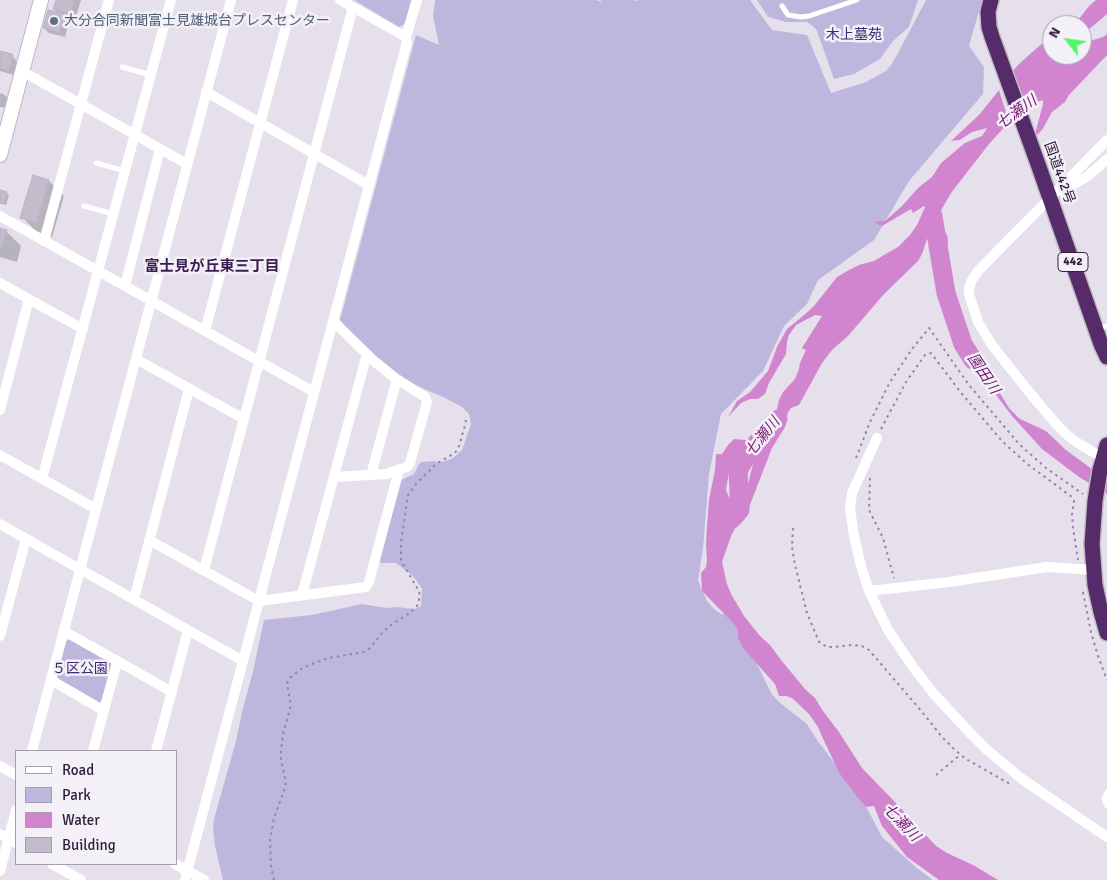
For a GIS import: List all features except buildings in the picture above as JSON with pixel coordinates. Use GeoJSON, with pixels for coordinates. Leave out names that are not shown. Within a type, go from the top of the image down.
{"type":"FeatureCollection","features":[{"type":"Feature","properties":{"kind":"highway","name":"国道442号"},"geometry":{"type":"LineString","coordinates":[[991,0],[988,12],[992,37],[1050,198],[1102,327],[1107,357]]}},
{"type":"Feature","properties":{"kind":"highway"},"geometry":{"type":"LineString","coordinates":[[1104,456],[1091,495],[1092,536],[1087,570],[1098,599],[1107,632]]}},
{"type":"Feature","properties":{"kind":"street"},"geometry":{"type":"LineString","coordinates":[[0,155],[41,0]]}},
{"type":"Feature","properties":{"kind":"street"},"geometry":{"type":"LineString","coordinates":[[44,241],[108,0]]}},
{"type":"Feature","properties":{"kind":"street"},"geometry":{"type":"LineString","coordinates":[[42,479],[171,0]]}},
{"type":"Feature","properties":{"kind":"street"},"geometry":{"type":"LineString","coordinates":[[32,750],[231,0]]}},
{"type":"Feature","properties":{"kind":"street"},"geometry":{"type":"LineString","coordinates":[[205,331],[293,0]]}},
{"type":"Feature","properties":{"kind":"street"},"geometry":{"type":"LineString","coordinates":[[340,0],[406,37]]}},
{"type":"Feature","properties":{"kind":"street"},"geometry":{"type":"LineString","coordinates":[[187,876],[417,0]]}},
{"type":"Feature","properties":{"kind":"street"},"geometry":{"type":"LineString","coordinates":[[204,570],[353,7]]}},
{"type":"Feature","properties":{"kind":"street"},"geometry":{"type":"LineString","coordinates":[[22,71],[187,164]]}},
{"type":"Feature","properties":{"kind":"street"},"geometry":{"type":"LineString","coordinates":[[206,92],[369,185]]}},
{"type":"Feature","properties":{"kind":"street"},"geometry":{"type":"LineString","coordinates":[[1104,456],[1076,442],[1065,433],[1030,393],[983,331],[974,313],[969,288],[978,271],[1107,140]]}},
{"type":"Feature","properties":{"kind":"street"},"geometry":{"type":"LineString","coordinates":[[125,286],[160,149]]}},
{"type":"Feature","properties":{"kind":"street"},"geometry":{"type":"LineString","coordinates":[[1050,198],[1088,176],[1107,159]]}},
{"type":"Feature","properties":{"kind":"street"},"geometry":{"type":"LineString","coordinates":[[0,216],[314,392]]}},
{"type":"Feature","properties":{"kind":"street"},"geometry":{"type":"LineString","coordinates":[[0,283],[83,329]]}},
{"type":"Feature","properties":{"kind":"street"},"geometry":{"type":"LineString","coordinates":[[0,410],[29,299]]}},
{"type":"Feature","properties":{"kind":"street"},"geometry":{"type":"LineString","coordinates":[[333,321],[367,354],[397,379],[425,396],[427,402],[410,463],[407,467],[386,474],[334,477]]}},
{"type":"Feature","properties":{"kind":"street"},"geometry":{"type":"LineString","coordinates":[[302,595],[367,354]]}},
{"type":"Feature","properties":{"kind":"street"},"geometry":{"type":"LineString","coordinates":[[136,359],[244,420]]}},
{"type":"Feature","properties":{"kind":"street"},"geometry":{"type":"LineString","coordinates":[[371,475],[397,379]]}},
{"type":"Feature","properties":{"kind":"street"},"geometry":{"type":"LineString","coordinates":[[134,599],[190,389]]}},
{"type":"Feature","properties":{"kind":"street"},"geometry":{"type":"LineString","coordinates":[[877,438],[854,487],[850,500],[854,536],[861,566],[869,591],[882,619],[899,648],[934,694],[993,756],[1022,779],[1107,837]]}},
{"type":"Feature","properties":{"kind":"street"},"geometry":{"type":"LineString","coordinates":[[0,455],[96,509]]}},
{"type":"Feature","properties":{"kind":"street"},"geometry":{"type":"LineString","coordinates":[[150,540],[259,601],[366,587],[399,470]]}},
{"type":"Feature","properties":{"kind":"street"},"geometry":{"type":"LineString","coordinates":[[0,524],[243,661]]}},
{"type":"Feature","properties":{"kind":"street"},"geometry":{"type":"LineString","coordinates":[[0,636],[5,598],[26,539]]}},
{"type":"Feature","properties":{"kind":"street"},"geometry":{"type":"LineString","coordinates":[[869,591],[949,582],[1048,567],[1087,570]]}},
{"type":"Feature","properties":{"kind":"street"},"geometry":{"type":"LineString","coordinates":[[156,750],[188,630]]}},
{"type":"Feature","properties":{"kind":"street"},"geometry":{"type":"LineString","coordinates":[[64,631],[172,692]]}},
{"type":"Feature","properties":{"kind":"street"},"geometry":{"type":"LineString","coordinates":[[93,750],[117,662]]}},
{"type":"Feature","properties":{"kind":"street"},"geometry":{"type":"LineString","coordinates":[[51,680],[104,711]]}},
{"type":"Feature","properties":{"kind":"street"},"geometry":{"type":"LineString","coordinates":[[0,766],[15,774]]}},
{"type":"Feature","properties":{"kind":"street"},"geometry":{"type":"LineString","coordinates":[[0,871],[15,814]]}},
{"type":"Feature","properties":{"kind":"street"},"geometry":{"type":"LineString","coordinates":[[176,865],[187,876],[204,880]]}},
{"type":"Feature","properties":{"kind":"street"},"geometry":{"type":"LineString","coordinates":[[63,867],[81,880]]}},
{"type":"Feature","properties":{"kind":"lane"},"geometry":{"type":"LineString","coordinates":[[782,6],[788,15],[801,17],[857,0]]}},
{"type":"Feature","properties":{"kind":"lane"},"geometry":{"type":"LineString","coordinates":[[133,18],[164,27]]}},
{"type":"Feature","properties":{"kind":"lane"},"geometry":{"type":"LineString","coordinates":[[122,67],[151,75]]}},
{"type":"Feature","properties":{"kind":"lane"},"geometry":{"type":"LineString","coordinates":[[96,163],[125,171]]}},
{"type":"Feature","properties":{"kind":"lane"},"geometry":{"type":"LineString","coordinates":[[84,206],[113,214]]}},
{"type":"Feature","properties":{"kind":"lane"},"geometry":{"type":"LineString","coordinates":[[1107,792],[1104,799],[1107,806]]}},
{"type":"Feature","properties":{"kind":"path"},"geometry":{"type":"LineString","coordinates":[[854,464],[870,422],[886,389],[912,348],[929,328],[968,384],[1018,444],[1058,477],[1091,495]]}},
{"type":"Feature","properties":{"kind":"path"},"geometry":{"type":"LineString","coordinates":[[877,438],[906,382],[925,355],[931,353],[978,414],[1002,441],[1026,463],[1072,497],[1074,502],[1072,514],[1073,528],[1087,570]]}},
{"type":"Feature","properties":{"kind":"path"},"geometry":{"type":"LineString","coordinates":[[274,880],[271,866],[270,840],[274,818],[286,782],[281,752],[283,734],[291,705],[288,680],[301,669],[314,662],[364,652],[370,648],[390,625],[417,606],[420,596],[419,591],[402,561],[401,542],[408,495],[436,464],[454,453],[466,422],[465,419]]}},
{"type":"Feature","properties":{"kind":"path"},"geometry":{"type":"LineString","coordinates":[[870,475],[869,510],[883,538],[895,588]]}},
{"type":"Feature","properties":{"kind":"path"},"geometry":{"type":"LineString","coordinates":[[793,528],[792,547],[795,565],[807,613],[819,642],[827,647],[852,645],[862,646],[869,650],[942,737],[960,755],[1016,786]]}},
{"type":"Feature","properties":{"kind":"path"},"geometry":{"type":"LineString","coordinates":[[1083,590],[1088,622],[1107,680]]}},
{"type":"Feature","properties":{"kind":"path"},"geometry":{"type":"LineString","coordinates":[[936,775],[960,755]]}},
{"type":"Feature","properties":{"kind":"green space"},"geometry":{"type":"Polygon","coordinates":[[[354,0],[411,0],[405,24],[399,27],[354,0]]]}},
{"type":"Feature","properties":{"kind":"green space"},"geometry":{"type":"Polygon","coordinates":[[[435,0],[596,0],[602,2],[600,0],[750,0],[772,30],[807,35],[831,93],[866,82],[886,71],[898,53],[926,0],[986,0],[981,4],[969,46],[984,67],[983,94],[909,181],[874,240],[818,280],[807,304],[784,326],[763,371],[721,414],[709,474],[703,548],[698,581],[707,601],[713,608],[721,614],[727,613],[735,618],[771,693],[779,702],[807,724],[862,799],[882,837],[933,880],[223,880],[215,846],[214,819],[236,741],[264,620],[312,615],[362,604],[387,608],[415,609],[421,606],[422,589],[414,577],[396,563],[381,563],[378,555],[397,482],[414,474],[422,462],[434,461],[439,463],[453,458],[462,450],[471,424],[469,414],[462,407],[415,385],[393,371],[361,344],[340,320],[416,35],[439,45],[433,16],[435,0]]]}},
{"type":"Feature","properties":{"kind":"green space","name":"木上墓苑"},"geometry":{"type":"Polygon","coordinates":[[[757,0],[918,0],[909,27],[893,41],[880,59],[854,74],[834,79],[814,27],[807,22],[786,22],[768,17],[757,0]]]}},
{"type":"Feature","properties":{"kind":"green space","name":"５区公園"},"geometry":{"type":"Polygon","coordinates":[[[72,640],[111,663],[113,668],[101,702],[58,678],[56,674],[65,642],[72,640]]]}},
{"type":"Feature","properties":{"kind":"water"},"geometry":{"type":"Polygon","coordinates":[[[1096,0],[1107,0],[1107,14],[1092,27],[1092,15],[1082,15],[1096,0]]]}},
{"type":"Feature","properties":{"kind":"water"},"geometry":{"type":"Polygon","coordinates":[[[1107,34],[1107,55],[1069,95],[1065,102],[1052,112],[1042,130],[1034,138],[1043,100],[1037,102],[1024,112],[1010,75],[1017,66],[1042,44],[1042,65],[1092,65],[1092,40],[1107,34]]]}},
{"type":"Feature","properties":{"kind":"water"},"geometry":{"type":"Polygon","coordinates":[[[999,90],[1009,122],[989,144],[951,193],[939,214],[939,223],[948,239],[945,269],[947,287],[978,358],[1009,408],[1020,419],[1046,431],[1066,450],[1107,480],[1107,494],[1079,477],[1042,449],[1012,416],[968,358],[960,342],[962,329],[941,291],[939,282],[943,259],[942,241],[937,230],[933,228],[918,261],[884,294],[848,336],[832,350],[822,363],[799,405],[791,408],[788,412],[785,427],[772,448],[744,520],[737,525],[731,536],[722,562],[731,594],[744,616],[805,689],[815,698],[862,768],[936,846],[998,880],[939,880],[907,857],[882,826],[874,806],[866,807],[858,798],[840,774],[818,727],[809,714],[792,698],[779,696],[775,684],[742,647],[734,624],[702,591],[701,573],[706,567],[707,560],[709,500],[716,454],[722,454],[734,439],[746,440],[747,445],[740,450],[729,472],[726,490],[730,499],[741,497],[748,484],[757,448],[765,430],[777,410],[783,392],[795,379],[806,350],[802,348],[822,316],[815,315],[796,325],[789,335],[786,354],[769,383],[765,394],[758,399],[750,399],[741,403],[728,417],[737,401],[750,392],[768,371],[777,347],[787,329],[814,306],[837,277],[859,265],[874,261],[898,247],[910,235],[917,225],[924,206],[913,213],[911,209],[882,226],[874,222],[885,221],[919,187],[932,177],[941,163],[965,143],[982,136],[987,128],[972,132],[960,140],[951,141],[979,115],[999,90]]]}},
{"type":"Feature","properties":{"kind":"waterway","name":"園田川"},"geometry":{"type":"LineString","coordinates":[[933,216],[946,293],[963,344],[973,360]]}},
{"type":"Feature","properties":{"kind":"waterway","name":"七瀬川"},"geometry":{"type":"LineString","coordinates":[[732,519],[740,510],[738,471],[750,450],[778,419]]}},
{"type":"Feature","properties":{"kind":"place","name":"大分合同新聞富士見雄城台プレスセンター"},"geometry":{"type":"Point","coordinates":[54,21]}},
{"type":"Feature","properties":{"kind":"district","name":"富士見が丘東三丁目"},"geometry":{"type":"Point","coordinates":[212,267]}}]}
